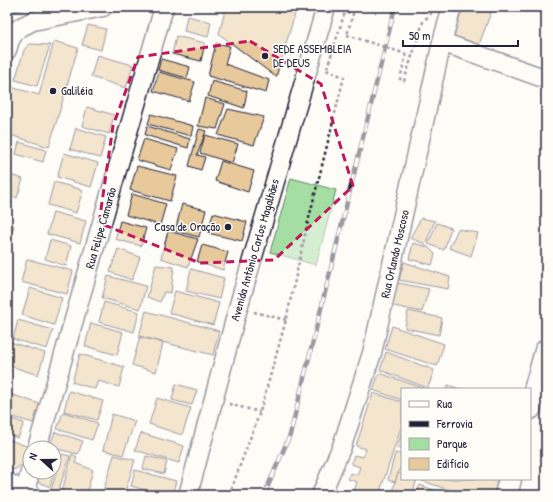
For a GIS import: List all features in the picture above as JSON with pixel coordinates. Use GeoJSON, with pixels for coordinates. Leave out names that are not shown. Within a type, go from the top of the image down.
{"type":"FeatureCollection","features":[{"type":"Feature","properties":{"kind":"main road"},"geometry":{"type":"LineString","coordinates":[[531,404],[546,351]]}},
{"type":"Feature","properties":{"kind":"main road"},"geometry":{"type":"LineString","coordinates":[[506,495],[510,480]]}},
{"type":"Feature","properties":{"kind":"street"},"geometry":{"type":"LineString","coordinates":[[8,45],[15,32],[21,26],[33,21],[103,7]]}},
{"type":"Feature","properties":{"kind":"street","name":"Rua Felipe Camarão"},"geometry":{"type":"LineString","coordinates":[[39,440],[164,7]]}},
{"type":"Feature","properties":{"kind":"street","name":"Avenida Antônio Carlos Magalhães"},"geometry":{"type":"LineString","coordinates":[[188,495],[238,308],[318,67],[326,7]]}},
{"type":"Feature","properties":{"kind":"street","name":"Rua Orlando Moscoso"},"geometry":{"type":"LineString","coordinates":[[320,495],[342,446],[372,353],[442,42],[452,7]]}},
{"type":"Feature","properties":{"kind":"street"},"geometry":{"type":"LineString","coordinates":[[442,42],[546,79]]}},
{"type":"Feature","properties":{"kind":"street"},"geometry":{"type":"LineString","coordinates":[[7,482],[29,494],[30,480]]}},
{"type":"Feature","properties":{"kind":"path"},"geometry":{"type":"LineString","coordinates":[[229,495],[260,412],[286,320],[307,226],[344,77],[318,67],[345,12],[352,14],[347,35],[406,54],[400,79],[404,81],[423,22],[436,7]]}},
{"type":"Feature","properties":{"kind":"path"},"geometry":{"type":"LineString","coordinates":[[238,308],[286,320]]}},
{"type":"Feature","properties":{"kind":"path"},"geometry":{"type":"LineString","coordinates":[[214,399],[260,412]]}},
{"type":"Feature","properties":{"kind":"highlighted area"},"geometry":{"type":"Polygon","coordinates":[[[250,41],[321,84],[353,186],[274,260],[200,263],[99,223],[113,126],[138,57],[250,41]]]}},
{"type":"Feature","properties":{"kind":"green space"},"geometry":{"type":"Polygon","coordinates":[[[291,178],[336,190],[316,265],[270,252],[291,178]]]}},
{"type":"Feature","properties":{"kind":"building","name":"SEDE ASSEMBLEIA DE DEUS"},"geometry":{"type":"Polygon","coordinates":[[[226,7],[297,7],[276,77],[219,34],[226,7]]]}},
{"type":"Feature","properties":{"kind":"building"},"geometry":{"type":"Polygon","coordinates":[[[457,7],[493,7],[477,50],[449,39],[457,7]]]}},
{"type":"Feature","properties":{"kind":"building"},"geometry":{"type":"Polygon","coordinates":[[[187,16],[211,22],[208,37],[184,31],[187,16]]]}},
{"type":"Feature","properties":{"kind":"building"},"geometry":{"type":"Polygon","coordinates":[[[88,25],[106,29],[101,50],[82,45],[88,25]]]}},
{"type":"Feature","properties":{"kind":"building"},"geometry":{"type":"Polygon","coordinates":[[[176,36],[205,43],[201,61],[172,54],[176,36]]]}},
{"type":"Feature","properties":{"kind":"building","name":"Galiléia"},"geometry":{"type":"Polygon","coordinates":[[[54,41],[78,48],[49,147],[7,134],[7,100],[11,87],[39,95],[54,41]]]}},
{"type":"Feature","properties":{"kind":"building"},"geometry":{"type":"Polygon","coordinates":[[[216,43],[230,46],[225,64],[269,80],[266,93],[208,76],[216,43]]]}},
{"type":"Feature","properties":{"kind":"building"},"geometry":{"type":"Polygon","coordinates":[[[31,44],[50,45],[37,86],[15,80],[24,50],[31,44]]]}},
{"type":"Feature","properties":{"kind":"building"},"geometry":{"type":"Polygon","coordinates":[[[97,55],[133,65],[126,88],[91,77],[97,55]]]}},
{"type":"Feature","properties":{"kind":"building"},"geometry":{"type":"Polygon","coordinates":[[[161,59],[190,67],[187,78],[158,70],[161,59]]]}},
{"type":"Feature","properties":{"kind":"building"},"geometry":{"type":"Polygon","coordinates":[[[159,72],[195,82],[189,101],[153,91],[159,72]]]}},
{"type":"Feature","properties":{"kind":"building"},"geometry":{"type":"Polygon","coordinates":[[[212,81],[247,91],[244,108],[208,96],[212,81]]]}},
{"type":"Feature","properties":{"kind":"building"},"geometry":{"type":"Polygon","coordinates":[[[205,98],[225,104],[217,129],[198,126],[205,98]]]}},
{"type":"Feature","properties":{"kind":"building"},"geometry":{"type":"Polygon","coordinates":[[[87,107],[114,115],[109,134],[82,126],[87,107]]]}},
{"type":"Feature","properties":{"kind":"building"},"geometry":{"type":"Polygon","coordinates":[[[228,109],[264,117],[254,145],[218,135],[228,109]]]}},
{"type":"Feature","properties":{"kind":"building"},"geometry":{"type":"Polygon","coordinates":[[[151,114],[193,126],[191,136],[148,124],[151,114]]]}},
{"type":"Feature","properties":{"kind":"building"},"geometry":{"type":"Polygon","coordinates":[[[147,126],[190,139],[188,148],[145,135],[147,126]]]}},
{"type":"Feature","properties":{"kind":"building"},"geometry":{"type":"Polygon","coordinates":[[[76,128],[106,137],[100,158],[70,149],[76,128]]]}},
{"type":"Feature","properties":{"kind":"building"},"geometry":{"type":"Polygon","coordinates":[[[199,129],[206,131],[197,155],[205,157],[201,170],[189,166],[199,129]]]}},
{"type":"Feature","properties":{"kind":"building"},"geometry":{"type":"Polygon","coordinates":[[[205,135],[238,144],[232,163],[200,153],[205,135]]]}},
{"type":"Feature","properties":{"kind":"building"},"geometry":{"type":"Polygon","coordinates":[[[144,139],[178,149],[171,170],[137,160],[144,139]]]}},
{"type":"Feature","properties":{"kind":"building"},"geometry":{"type":"Polygon","coordinates":[[[19,142],[46,150],[43,162],[16,154],[19,142]]]}},
{"type":"Feature","properties":{"kind":"building"},"geometry":{"type":"Polygon","coordinates":[[[64,153],[98,163],[91,187],[57,177],[64,153]]]}},
{"type":"Feature","properties":{"kind":"building"},"geometry":{"type":"Polygon","coordinates":[[[221,161],[254,171],[248,192],[215,181],[221,161]]]}},
{"type":"Feature","properties":{"kind":"building"},"geometry":{"type":"Polygon","coordinates":[[[137,166],[177,176],[170,201],[130,190],[137,166]]]}},
{"type":"Feature","properties":{"kind":"building"},"geometry":{"type":"Polygon","coordinates":[[[7,174],[23,179],[17,198],[7,194],[7,174]]]}},
{"type":"Feature","properties":{"kind":"building"},"geometry":{"type":"Polygon","coordinates":[[[54,182],[83,190],[76,213],[48,205],[54,182]]]}},
{"type":"Feature","properties":{"kind":"building"},"geometry":{"type":"Polygon","coordinates":[[[132,194],[166,204],[160,225],[126,215],[132,194]]]}},
{"type":"Feature","properties":{"kind":"building"},"geometry":{"type":"Polygon","coordinates":[[[182,204],[206,210],[199,237],[175,231],[182,204]]]}},
{"type":"Feature","properties":{"kind":"building"},"geometry":{"type":"Polygon","coordinates":[[[53,212],[86,221],[80,243],[47,234],[53,212]]]}},
{"type":"Feature","properties":{"kind":"building","name":"Casa de Oração"},"geometry":{"type":"Polygon","coordinates":[[[213,213],[247,222],[242,241],[208,233],[213,213]]]}},
{"type":"Feature","properties":{"kind":"building"},"geometry":{"type":"Polygon","coordinates":[[[421,218],[435,221],[425,244],[410,238],[421,218]]]}},
{"type":"Feature","properties":{"kind":"building"},"geometry":{"type":"Polygon","coordinates":[[[120,221],[146,228],[141,246],[115,239],[120,221]]]}},
{"type":"Feature","properties":{"kind":"building"},"geometry":{"type":"Polygon","coordinates":[[[437,223],[451,228],[444,250],[428,244],[437,223]]]}},
{"type":"Feature","properties":{"kind":"building"},"geometry":{"type":"Polygon","coordinates":[[[7,224],[14,226],[7,246],[7,224]]]}},
{"type":"Feature","properties":{"kind":"building"},"geometry":{"type":"Polygon","coordinates":[[[458,229],[478,233],[471,256],[449,248],[458,229]]]}},
{"type":"Feature","properties":{"kind":"building"},"geometry":{"type":"Polygon","coordinates":[[[168,231],[198,239],[188,267],[161,258],[168,231]]]}},
{"type":"Feature","properties":{"kind":"building"},"geometry":{"type":"Polygon","coordinates":[[[50,240],[71,246],[66,266],[45,259],[50,240]]]}},
{"type":"Feature","properties":{"kind":"building"},"geometry":{"type":"Polygon","coordinates":[[[413,243],[428,247],[435,254],[432,265],[409,259],[413,243]]]}},
{"type":"Feature","properties":{"kind":"building"},"geometry":{"type":"Polygon","coordinates":[[[202,245],[228,252],[223,270],[197,262],[202,245]]]}},
{"type":"Feature","properties":{"kind":"building"},"geometry":{"type":"Polygon","coordinates":[[[118,249],[140,257],[132,280],[110,272],[118,249]]]}},
{"type":"Feature","properties":{"kind":"building"},"geometry":{"type":"Polygon","coordinates":[[[27,259],[73,271],[67,294],[21,282],[27,259]]]}},
{"type":"Feature","properties":{"kind":"building"},"geometry":{"type":"Polygon","coordinates":[[[404,262],[450,277],[448,289],[399,280],[404,262]]]}},
{"type":"Feature","properties":{"kind":"building"},"geometry":{"type":"Polygon","coordinates":[[[156,265],[174,267],[171,293],[164,292],[160,302],[147,297],[156,265]]]}},
{"type":"Feature","properties":{"kind":"building"},"geometry":{"type":"Polygon","coordinates":[[[191,269],[224,278],[219,299],[186,291],[191,269]]]}},
{"type":"Feature","properties":{"kind":"building"},"geometry":{"type":"Polygon","coordinates":[[[108,276],[146,286],[140,309],[102,298],[108,276]]]}},
{"type":"Feature","properties":{"kind":"building"},"geometry":{"type":"Polygon","coordinates":[[[393,282],[429,289],[422,312],[389,305],[393,282]]]}},
{"type":"Feature","properties":{"kind":"building"},"geometry":{"type":"Polygon","coordinates":[[[30,288],[62,298],[54,325],[22,315],[30,288]]]}},
{"type":"Feature","properties":{"kind":"building"},"geometry":{"type":"Polygon","coordinates":[[[175,291],[219,303],[213,325],[169,313],[175,291]]]}},
{"type":"Feature","properties":{"kind":"building"},"geometry":{"type":"Polygon","coordinates":[[[104,302],[139,312],[134,332],[99,322],[104,302]]]}},
{"type":"Feature","properties":{"kind":"building"},"geometry":{"type":"Polygon","coordinates":[[[146,311],[219,331],[213,355],[139,336],[146,311]]]}},
{"type":"Feature","properties":{"kind":"building"},"geometry":{"type":"Polygon","coordinates":[[[408,311],[442,318],[439,335],[405,328],[408,311]]]}},
{"type":"Feature","properties":{"kind":"building"},"geometry":{"type":"Polygon","coordinates":[[[18,320],[53,330],[47,349],[13,339],[18,320]]]}},
{"type":"Feature","properties":{"kind":"building"},"geometry":{"type":"Polygon","coordinates":[[[91,323],[123,332],[117,355],[85,346],[91,323]]]}},
{"type":"Feature","properties":{"kind":"building"},"geometry":{"type":"Polygon","coordinates":[[[392,326],[444,344],[437,366],[385,349],[392,326]]]}},
{"type":"Feature","properties":{"kind":"building"},"geometry":{"type":"Polygon","coordinates":[[[140,337],[163,343],[156,372],[132,365],[140,337]]]}},
{"type":"Feature","properties":{"kind":"building"},"geometry":{"type":"Polygon","coordinates":[[[7,341],[45,353],[38,375],[7,365],[7,341]]]}},
{"type":"Feature","properties":{"kind":"building"},"geometry":{"type":"Polygon","coordinates":[[[386,352],[434,370],[428,388],[380,370],[386,352]]]}},
{"type":"Feature","properties":{"kind":"building"},"geometry":{"type":"Polygon","coordinates":[[[80,354],[124,367],[119,387],[98,381],[95,389],[72,382],[80,354]]]}},
{"type":"Feature","properties":{"kind":"building"},"geometry":{"type":"Polygon","coordinates":[[[379,373],[423,388],[401,388],[401,400],[373,390],[379,373]]]}},
{"type":"Feature","properties":{"kind":"building"},"geometry":{"type":"Polygon","coordinates":[[[176,384],[197,390],[192,405],[172,400],[176,384]]]}},
{"type":"Feature","properties":{"kind":"building"},"geometry":{"type":"Polygon","coordinates":[[[448,385],[457,388],[446,388],[448,385]]]}},
{"type":"Feature","properties":{"kind":"building"},"geometry":{"type":"Polygon","coordinates":[[[69,391],[103,401],[97,420],[64,411],[69,391]]]}},
{"type":"Feature","properties":{"kind":"building"},"geometry":{"type":"Polygon","coordinates":[[[7,393],[40,404],[33,423],[7,415],[7,393]]]}},
{"type":"Feature","properties":{"kind":"building"},"geometry":{"type":"Polygon","coordinates":[[[373,393],[401,402],[401,427],[379,495],[353,495],[357,482],[348,479],[350,473],[357,475],[360,467],[351,464],[354,455],[363,457],[366,449],[356,446],[373,393]]]}},
{"type":"Feature","properties":{"kind":"building"},"geometry":{"type":"Polygon","coordinates":[[[157,398],[191,408],[182,435],[149,424],[157,398]]]}},
{"type":"Feature","properties":{"kind":"building"},"geometry":{"type":"Polygon","coordinates":[[[63,412],[98,423],[92,440],[57,429],[63,412]]]}},
{"type":"Feature","properties":{"kind":"building"},"geometry":{"type":"Polygon","coordinates":[[[112,414],[135,421],[123,455],[103,450],[112,414]]]}},
{"type":"Feature","properties":{"kind":"building"},"geometry":{"type":"Polygon","coordinates":[[[7,417],[24,423],[18,438],[7,434],[7,417]]]}},
{"type":"Feature","properties":{"kind":"building"},"geometry":{"type":"Polygon","coordinates":[[[55,432],[83,441],[78,454],[62,450],[62,440],[52,440],[55,432]]]}},
{"type":"Feature","properties":{"kind":"building"},"geometry":{"type":"Polygon","coordinates":[[[141,433],[184,446],[179,463],[135,450],[141,433]]]}},
{"type":"Feature","properties":{"kind":"building"},"geometry":{"type":"Polygon","coordinates":[[[401,434],[401,449],[397,447],[401,434]]]}},
{"type":"Feature","properties":{"kind":"building"},"geometry":{"type":"Polygon","coordinates":[[[7,439],[22,444],[22,464],[16,469],[7,469],[7,439]]]}},
{"type":"Feature","properties":{"kind":"building"},"geometry":{"type":"Polygon","coordinates":[[[395,453],[401,454],[401,467],[395,482],[388,480],[395,453]]]}},
{"type":"Feature","properties":{"kind":"building"},"geometry":{"type":"Polygon","coordinates":[[[62,454],[70,456],[62,480],[62,454]]]}},
{"type":"Feature","properties":{"kind":"building"},"geometry":{"type":"Polygon","coordinates":[[[72,454],[77,457],[75,463],[93,470],[86,495],[61,495],[72,454]]]}},
{"type":"Feature","properties":{"kind":"building"},"geometry":{"type":"Polygon","coordinates":[[[114,455],[135,460],[124,495],[102,495],[114,455]]]}},
{"type":"Feature","properties":{"kind":"building"},"geometry":{"type":"Polygon","coordinates":[[[146,456],[167,461],[164,474],[143,469],[146,456]]]}},
{"type":"Feature","properties":{"kind":"building"},"geometry":{"type":"Polygon","coordinates":[[[135,470],[176,481],[172,495],[163,495],[131,486],[135,470]]]}},
{"type":"Feature","properties":{"kind":"building"},"geometry":{"type":"Polygon","coordinates":[[[398,473],[401,474],[401,480],[417,480],[412,495],[391,495],[398,473]]]}},
{"type":"Feature","properties":{"kind":"building"},"geometry":{"type":"Polygon","coordinates":[[[35,480],[52,480],[50,487],[35,480]]]}},
{"type":"Feature","properties":{"kind":"building"},"geometry":{"type":"Polygon","coordinates":[[[54,480],[62,480],[58,492],[51,490],[54,480]]]}},
{"type":"Feature","properties":{"kind":"building"},"geometry":{"type":"Polygon","coordinates":[[[491,480],[498,482],[494,495],[466,495],[422,481],[491,480]]]}},
{"type":"Feature","properties":{"kind":"building"},"geometry":{"type":"Polygon","coordinates":[[[420,485],[448,495],[416,495],[420,485]]]}},
{"type":"Feature","properties":{"kind":"building"},"geometry":{"type":"Polygon","coordinates":[[[129,490],[147,495],[127,495],[129,490]]]}},
{"type":"Feature","properties":{"kind":"waterway"},"geometry":{"type":"LineString","coordinates":[[7,12],[29,7]]}},
{"type":"Feature","properties":{"kind":"railway"},"geometry":{"type":"LineString","coordinates":[[264,495],[290,435],[395,7]]}},
{"type":"Feature","properties":{"kind":"place","name":"SEDE ASSEMBLEIA DE DEUS"},"geometry":{"type":"Point","coordinates":[265,56]}},
{"type":"Feature","properties":{"kind":"place","name":"Galiléia"},"geometry":{"type":"Point","coordinates":[53,91]}},
{"type":"Feature","properties":{"kind":"place","name":"Casa de Oração"},"geometry":{"type":"Point","coordinates":[228,227]}}]}
